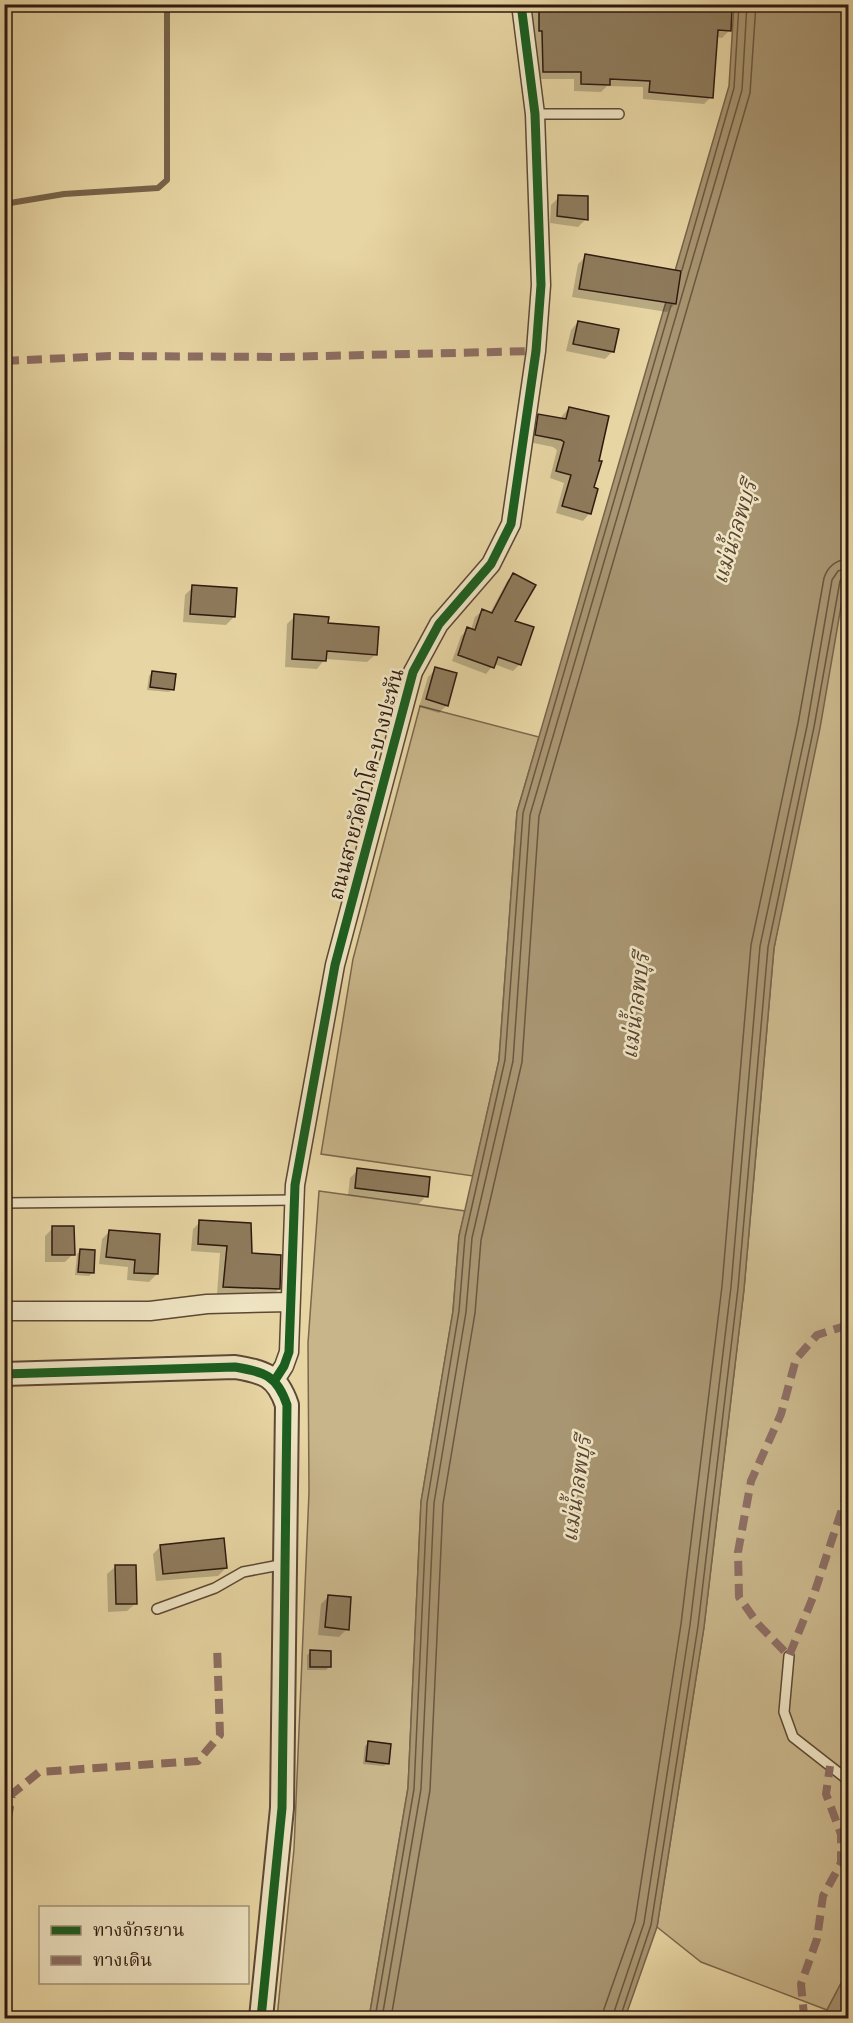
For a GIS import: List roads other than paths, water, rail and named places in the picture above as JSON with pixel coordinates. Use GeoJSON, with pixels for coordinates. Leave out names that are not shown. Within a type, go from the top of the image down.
{"type":"FeatureCollection","features":[{"type":"Feature","properties":{"kind":"street","name":"ถนนสายวัดป่าโค-บางปะหัน"},"geometry":{"type":"LineString","coordinates":[[275,1380],[289,1352],[295,1185],[335,965],[413,672],[439,624],[491,564],[511,524],[536,351],[542,285],[535,114],[520,4]]}},
{"type":"Feature","properties":{"kind":"street"},"geometry":{"type":"LineString","coordinates":[[4,1311],[150,1311],[207,1304],[291,1302]]}},
{"type":"Feature","properties":{"kind":"street"},"geometry":{"type":"LineString","coordinates":[[4,1374],[234,1367],[256,1371],[275,1380],[282,1389],[287,1405],[282,1808],[261,2019]]}},
{"type":"Feature","properties":{"kind":"lane"},"geometry":{"type":"LineString","coordinates":[[535,114],[619,114]]}},
{"type":"Feature","properties":{"kind":"lane"},"geometry":{"type":"LineString","coordinates":[[4,1203],[294,1200]]}},
{"type":"Feature","properties":{"kind":"lane"},"geometry":{"type":"LineString","coordinates":[[157,1609],[215,1588],[243,1572],[285,1564]]}},
{"type":"Feature","properties":{"kind":"lane"},"geometry":{"type":"LineString","coordinates":[[789,1656],[784,1712],[793,1737],[849,1780]]}},
{"type":"Feature","properties":{"kind":"water","name":"แม่น้ำลพบุรี"},"geometry":{"type":"Polygon","coordinates":[[[734,5],[848,5],[848,566],[820,728],[774,948],[744,1289],[704,1627],[657,1927],[625,2018],[369,2018],[408,1788],[421,1502],[453,1311],[459,1236],[499,1060],[517,812],[729,86],[734,5]]]}},
{"type":"Feature","properties":{"kind":"water"},"geometry":{"type":"Polygon","coordinates":[[[848,1970],[848,2018],[833,2018],[827,2010],[848,1970]]]}},
{"type":"Feature","properties":{"kind":"waterway"},"geometry":{"type":"LineString","coordinates":[[4,204],[64,194],[158,188],[167,180],[167,4]]}}]}
